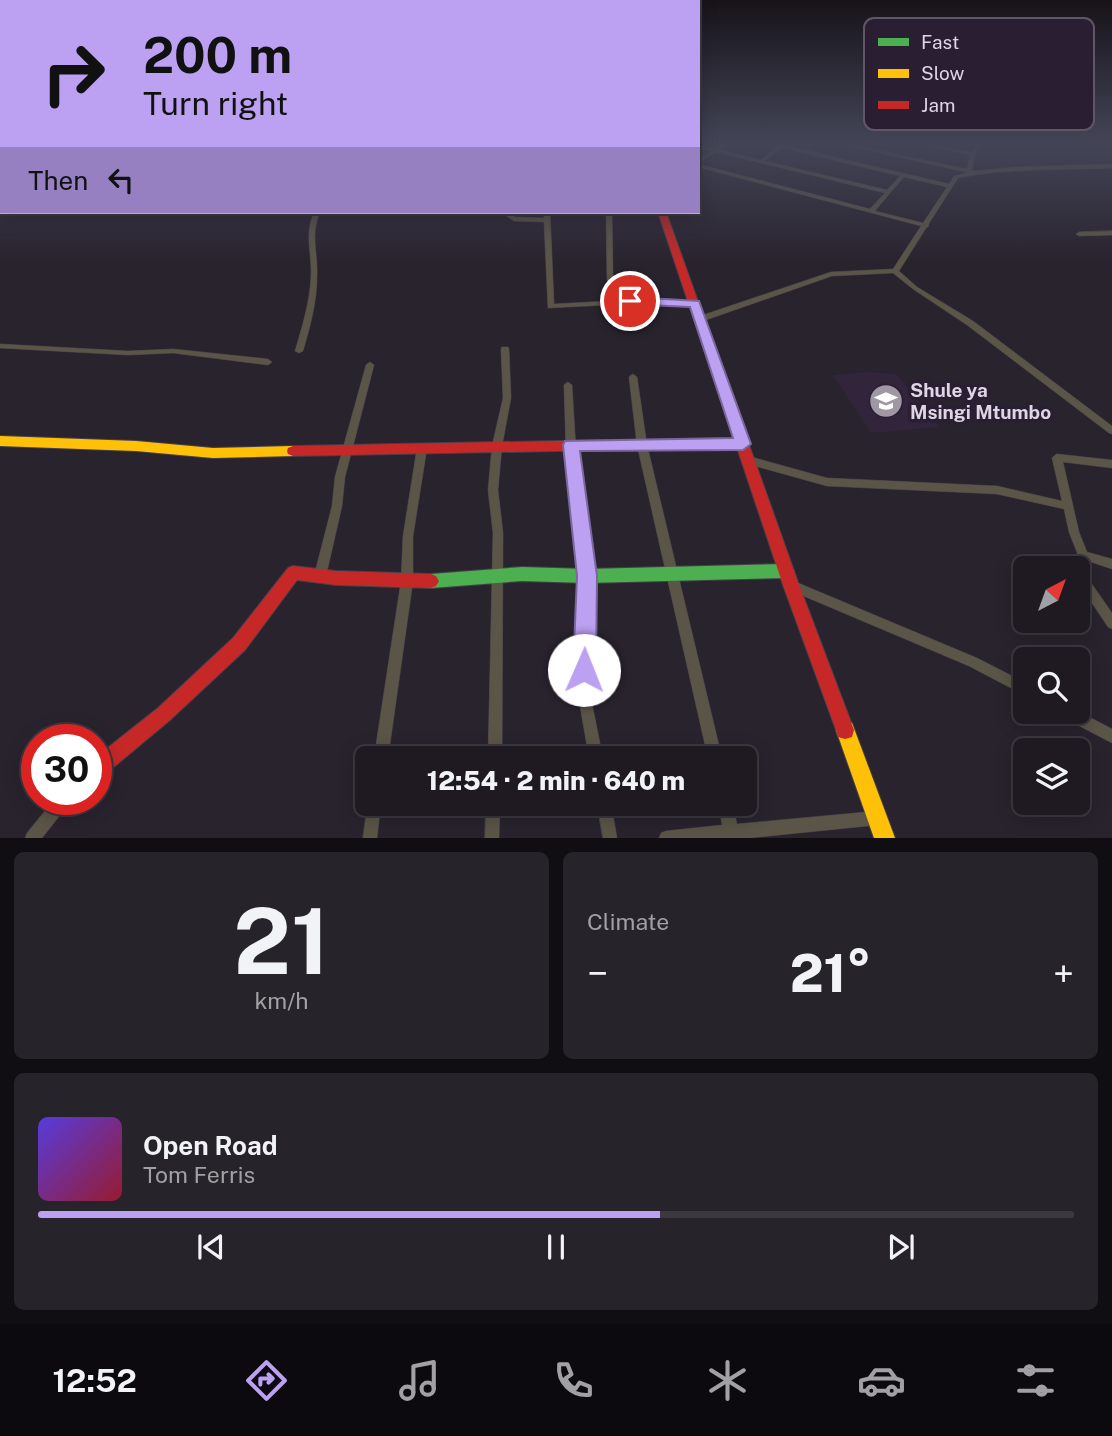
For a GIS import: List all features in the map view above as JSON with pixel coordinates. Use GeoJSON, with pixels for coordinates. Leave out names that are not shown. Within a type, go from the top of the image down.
{"type":"FeatureCollection","features":[{"type":"Feature","properties":{"kind":"street"},"geometry":{"type":"LineString","coordinates":[[769,183],[926,226]]}},
{"type":"Feature","properties":{"kind":"street"},"geometry":{"type":"LineString","coordinates":[[854,183],[888,192]]}},
{"type":"Feature","properties":{"kind":"street"},"geometry":{"type":"LineString","coordinates":[[872,211],[896,183]]}},
{"type":"Feature","properties":{"kind":"street"},"geometry":{"type":"LineString","coordinates":[[939,183],[951,186]]}},
{"type":"Feature","properties":{"kind":"street"},"geometry":{"type":"LineString","coordinates":[[895,271],[953,183]]}},
{"type":"Feature","properties":{"kind":"street"},"geometry":{"type":"LineString","coordinates":[[299,351],[312,300],[314,273],[309,232],[316,214]]}},
{"type":"Feature","properties":{"kind":"street"},"geometry":{"type":"LineString","coordinates":[[507,214],[514,219],[547,216],[551,306],[646,300],[695,303]]}},
{"type":"Feature","properties":{"kind":"street"},"geometry":{"type":"LineString","coordinates":[[609,214],[610,279],[614,302]]}},
{"type":"Feature","properties":{"kind":"street"},"geometry":{"type":"LineString","coordinates":[[663,214],[786,571],[885,838]]}},
{"type":"Feature","properties":{"kind":"street"},"geometry":{"type":"LineString","coordinates":[[1079,234],[1112,233]]}},
{"type":"Feature","properties":{"kind":"street"},"geometry":{"type":"LineString","coordinates":[[700,319],[831,274],[895,271],[915,288],[970,323],[1112,431]]}},
{"type":"Feature","properties":{"kind":"street"},"geometry":{"type":"LineString","coordinates":[[0,346],[128,353],[173,351],[268,362]]}},
{"type":"Feature","properties":{"kind":"street"},"geometry":{"type":"LineString","coordinates":[[495,746],[498,533],[493,491],[497,446],[507,398],[505,349]]}},
{"type":"Feature","properties":{"kind":"street"},"geometry":{"type":"LineString","coordinates":[[320,576],[370,365]]}},
{"type":"Feature","properties":{"kind":"street"},"geometry":{"type":"LineString","coordinates":[[633,377],[642,445],[712,746]]}},
{"type":"Feature","properties":{"kind":"street"},"geometry":{"type":"LineString","coordinates":[[568,385],[571,445],[587,576],[584,694],[594,746]]}},
{"type":"Feature","properties":{"kind":"street"},"geometry":{"type":"LineString","coordinates":[[0,441],[136,446],[213,453],[497,446],[743,444]]}},
{"type":"Feature","properties":{"kind":"street"},"geometry":{"type":"LineString","coordinates":[[383,746],[407,581],[408,536],[422,448]]}},
{"type":"Feature","properties":{"kind":"street"},"geometry":{"type":"LineString","coordinates":[[1112,464],[1056,458],[1083,555],[1083,581],[1112,624]]}},
{"type":"Feature","properties":{"kind":"street"},"geometry":{"type":"LineString","coordinates":[[748,460],[827,482],[997,490],[1068,506]]}},
{"type":"Feature","properties":{"kind":"street"},"geometry":{"type":"LineString","coordinates":[[1083,555],[1112,564]]}},
{"type":"Feature","properties":{"kind":"street"},"geometry":{"type":"LineString","coordinates":[[112,756],[163,714],[239,643],[293,573],[407,581],[786,571]]}},
{"type":"Feature","properties":{"kind":"street"},"geometry":{"type":"LineString","coordinates":[[791,585],[973,662],[1013,683]]}},
{"type":"Feature","properties":{"kind":"street"},"geometry":{"type":"LineString","coordinates":[[1090,724],[1112,736]]}},
{"type":"Feature","properties":{"kind":"street"},"geometry":{"type":"LineString","coordinates":[[32,838],[51,815]]}},
{"type":"Feature","properties":{"kind":"street"},"geometry":{"type":"LineString","coordinates":[[370,838],[373,816]]}},
{"type":"Feature","properties":{"kind":"street"},"geometry":{"type":"LineString","coordinates":[[492,838],[493,816]]}},
{"type":"Feature","properties":{"kind":"street"},"geometry":{"type":"LineString","coordinates":[[606,816],[610,838]]}},
{"type":"Feature","properties":{"kind":"street"},"geometry":{"type":"LineString","coordinates":[[728,816],[732,835]]}},
{"type":"Feature","properties":{"kind":"street"},"geometry":{"type":"LineString","coordinates":[[666,838],[732,835],[878,818]]}},
{"type":"Feature","properties":{"kind":"shaded area"},"geometry":{"type":"Polygon","coordinates":[[[868,372],[896,374],[940,427],[871,433],[833,375],[868,372]]]}},
{"type":"Feature","properties":{"kind":"traffic: fast"},"geometry":{"type":"LineString","coordinates":[[608,445],[743,444]]}},
{"type":"Feature","properties":{"kind":"traffic: fast"},"geometry":{"type":"LineString","coordinates":[[431,581],[522,574],[587,576],[786,571]]}},
{"type":"Feature","properties":{"kind":"traffic: slow"},"geometry":{"type":"LineString","coordinates":[[0,441],[136,446],[213,453],[293,451]]}},
{"type":"Feature","properties":{"kind":"traffic: slow"},"geometry":{"type":"LineString","coordinates":[[845,730],[885,838]]}},
{"type":"Feature","properties":{"kind":"traffic: jam"},"geometry":{"type":"LineString","coordinates":[[663,214],[791,585],[845,730]]}},
{"type":"Feature","properties":{"kind":"traffic: jam"},"geometry":{"type":"LineString","coordinates":[[293,451],[608,445]]}},
{"type":"Feature","properties":{"kind":"traffic: jam"},"geometry":{"type":"LineString","coordinates":[[112,756],[164,714],[239,644],[293,573],[336,578],[431,581]]}},
{"type":"Feature","properties":{"kind":"place","name":"Shule ya Msingi Mtumbo"},"geometry":{"type":"Point","coordinates":[886,401]}},
{"type":"Feature","properties":{"kind":"route"},"geometry":{"type":"LineString","coordinates":[[584,670],[587,576],[571,445],[743,444],[695,303],[630,301]]}}]}
